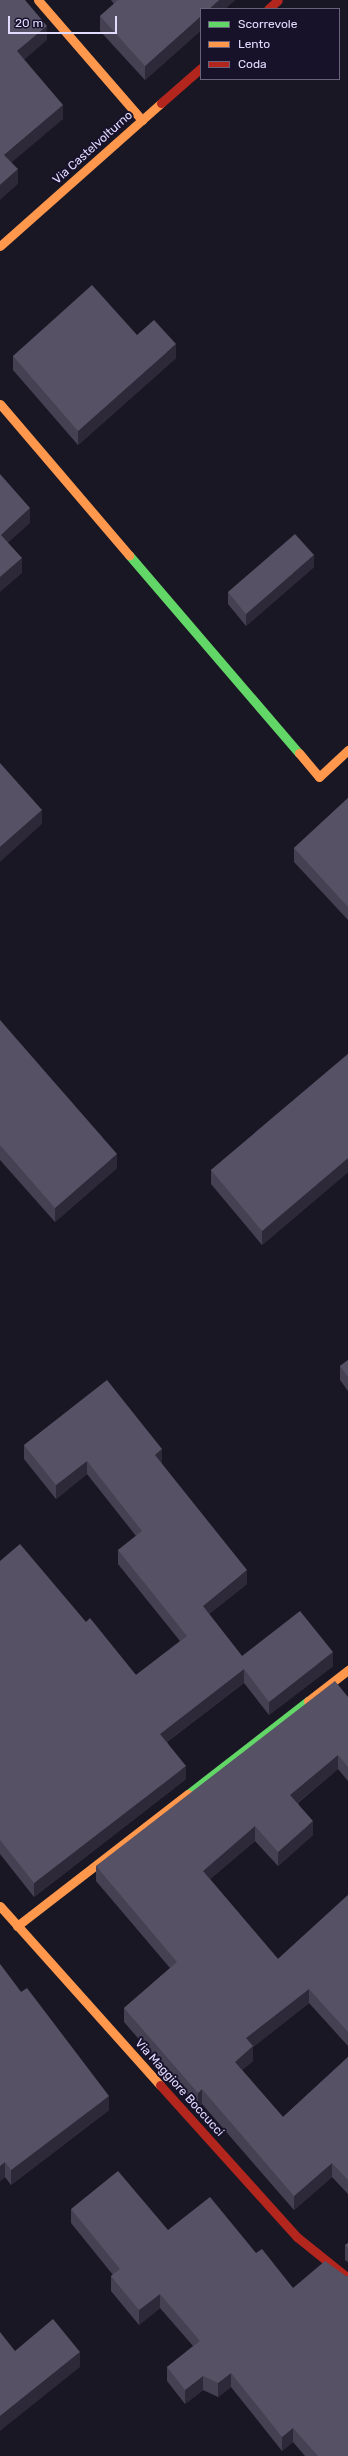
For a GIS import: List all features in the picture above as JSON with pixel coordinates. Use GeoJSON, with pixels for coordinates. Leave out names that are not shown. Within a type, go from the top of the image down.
{"type":"FeatureCollection","features":[{"type":"Feature","properties":{"kind":"street"},"geometry":{"type":"LineString","coordinates":[[38,0],[142,120]]}},
{"type":"Feature","properties":{"kind":"street"},"geometry":{"type":"LineString","coordinates":[[269,8],[278,0]]}},
{"type":"Feature","properties":{"kind":"street","name":"Via Castelvolturno"},"geometry":{"type":"LineString","coordinates":[[0,246],[200,69]]}},
{"type":"Feature","properties":{"kind":"street"},"geometry":{"type":"LineString","coordinates":[[0,404],[319,777],[348,750]]}},
{"type":"Feature","properties":{"kind":"street"},"geometry":{"type":"LineString","coordinates":[[17,1926],[348,1670]]}},
{"type":"Feature","properties":{"kind":"street","name":"Via Maggiore Boccucci"},"geometry":{"type":"LineString","coordinates":[[0,1906],[297,2237],[348,2278]]}},
{"type":"Feature","properties":{"kind":"building"},"geometry":{"type":"Polygon","coordinates":[[[0,0],[25,0],[47,26],[17,51],[63,105],[4,155],[18,169],[0,185],[0,0]]]}},
{"type":"Feature","properties":{"kind":"building"},"geometry":{"type":"Polygon","coordinates":[[[118,0],[219,0],[210,8],[200,8],[200,17],[145,66],[100,16],[118,0]]]}},
{"type":"Feature","properties":{"kind":"building"},"geometry":{"type":"Polygon","coordinates":[[[92,285],[137,335],[154,320],[176,344],[78,431],[13,356],[92,285]]]}},
{"type":"Feature","properties":{"kind":"building"},"geometry":{"type":"Polygon","coordinates":[[[0,474],[30,508],[1,535],[22,558],[0,577],[0,474]]]}},
{"type":"Feature","properties":{"kind":"building"},"geometry":{"type":"Polygon","coordinates":[[[295,534],[314,555],[246,614],[228,592],[295,534]]]}},
{"type":"Feature","properties":{"kind":"building"},"geometry":{"type":"Polygon","coordinates":[[[0,763],[42,810],[0,847],[0,763]]]}},
{"type":"Feature","properties":{"kind":"building"},"geometry":{"type":"Polygon","coordinates":[[[348,798],[348,907],[294,848],[348,798]]]}},
{"type":"Feature","properties":{"kind":"building"},"geometry":{"type":"Polygon","coordinates":[[[0,1020],[117,1154],[55,1208],[0,1145],[0,1020]]]}},
{"type":"Feature","properties":{"kind":"building"},"geometry":{"type":"Polygon","coordinates":[[[348,1054],[348,1158],[262,1231],[211,1170],[348,1054]]]}},
{"type":"Feature","properties":{"kind":"building"},"geometry":{"type":"Polygon","coordinates":[[[348,1360],[348,1377],[340,1366],[348,1360]]]}},
{"type":"Feature","properties":{"kind":"building"},"geometry":{"type":"Polygon","coordinates":[[[107,1380],[162,1449],[155,1455],[247,1570],[203,1606],[242,1656],[300,1611],[333,1652],[269,1702],[244,1669],[160,1734],[186,1766],[34,1883],[0,1840],[0,1561],[20,1544],[86,1622],[90,1618],[136,1675],[187,1636],[118,1550],[142,1531],[87,1461],[56,1485],[24,1445],[107,1380]]]}},
{"type":"Feature","properties":{"kind":"building"},"geometry":{"type":"Polygon","coordinates":[[[335,1681],[348,1697],[348,1767],[338,1755],[290,1795],[313,1821],[278,1852],[255,1826],[203,1871],[278,1959],[348,1895],[348,2032],[309,1989],[246,2038],[253,2046],[235,2062],[283,2117],[348,2057],[348,2180],[332,2163],[294,2196],[202,2089],[198,2093],[124,2008],[177,1962],[96,1866],[335,1681]]]}},
{"type":"Feature","properties":{"kind":"building"},"geometry":{"type":"Polygon","coordinates":[[[0,1964],[21,1992],[27,1988],[109,2096],[11,2170],[5,2162],[0,2166],[0,1964]]]}},
{"type":"Feature","properties":{"kind":"building"},"geometry":{"type":"Polygon","coordinates":[[[118,2171],[168,2230],[210,2197],[256,2253],[262,2249],[293,2288],[325,2261],[348,2276],[348,2456],[318,2456],[293,2428],[282,2437],[231,2373],[218,2383],[203,2376],[185,2390],[167,2367],[200,2341],[160,2294],[139,2310],[111,2276],[120,2269],[71,2209],[118,2171]]]}},
{"type":"Feature","properties":{"kind":"building"},"geometry":{"type":"Polygon","coordinates":[[[53,2319],[80,2352],[0,2416],[0,2332],[15,2351],[53,2319]]]}},
{"type":"Feature","properties":{"kind":"traffic: fast"},"geometry":{"type":"LineString","coordinates":[[129,555],[299,753]]}},
{"type":"Feature","properties":{"kind":"traffic: fast"},"geometry":{"type":"LineString","coordinates":[[188,1794],[308,1701]]}},
{"type":"Feature","properties":{"kind":"traffic: slow"},"geometry":{"type":"LineString","coordinates":[[38,0],[142,120]]}},
{"type":"Feature","properties":{"kind":"traffic: slow"},"geometry":{"type":"LineString","coordinates":[[0,246],[161,103]]}},
{"type":"Feature","properties":{"kind":"traffic: slow"},"geometry":{"type":"LineString","coordinates":[[0,404],[129,555]]}},
{"type":"Feature","properties":{"kind":"traffic: slow"},"geometry":{"type":"LineString","coordinates":[[299,753],[319,777],[348,750]]}},
{"type":"Feature","properties":{"kind":"traffic: slow"},"geometry":{"type":"LineString","coordinates":[[308,1701],[348,1670]]}},
{"type":"Feature","properties":{"kind":"traffic: slow"},"geometry":{"type":"LineString","coordinates":[[17,1926],[188,1794]]}},
{"type":"Feature","properties":{"kind":"traffic: slow"},"geometry":{"type":"LineString","coordinates":[[0,1906],[160,2085]]}},
{"type":"Feature","properties":{"kind":"traffic: jam"},"geometry":{"type":"LineString","coordinates":[[269,8],[278,0]]}},
{"type":"Feature","properties":{"kind":"traffic: jam"},"geometry":{"type":"LineString","coordinates":[[161,103],[200,69]]}},
{"type":"Feature","properties":{"kind":"traffic: jam"},"geometry":{"type":"LineString","coordinates":[[160,2085],[297,2237],[348,2278]]}}]}
